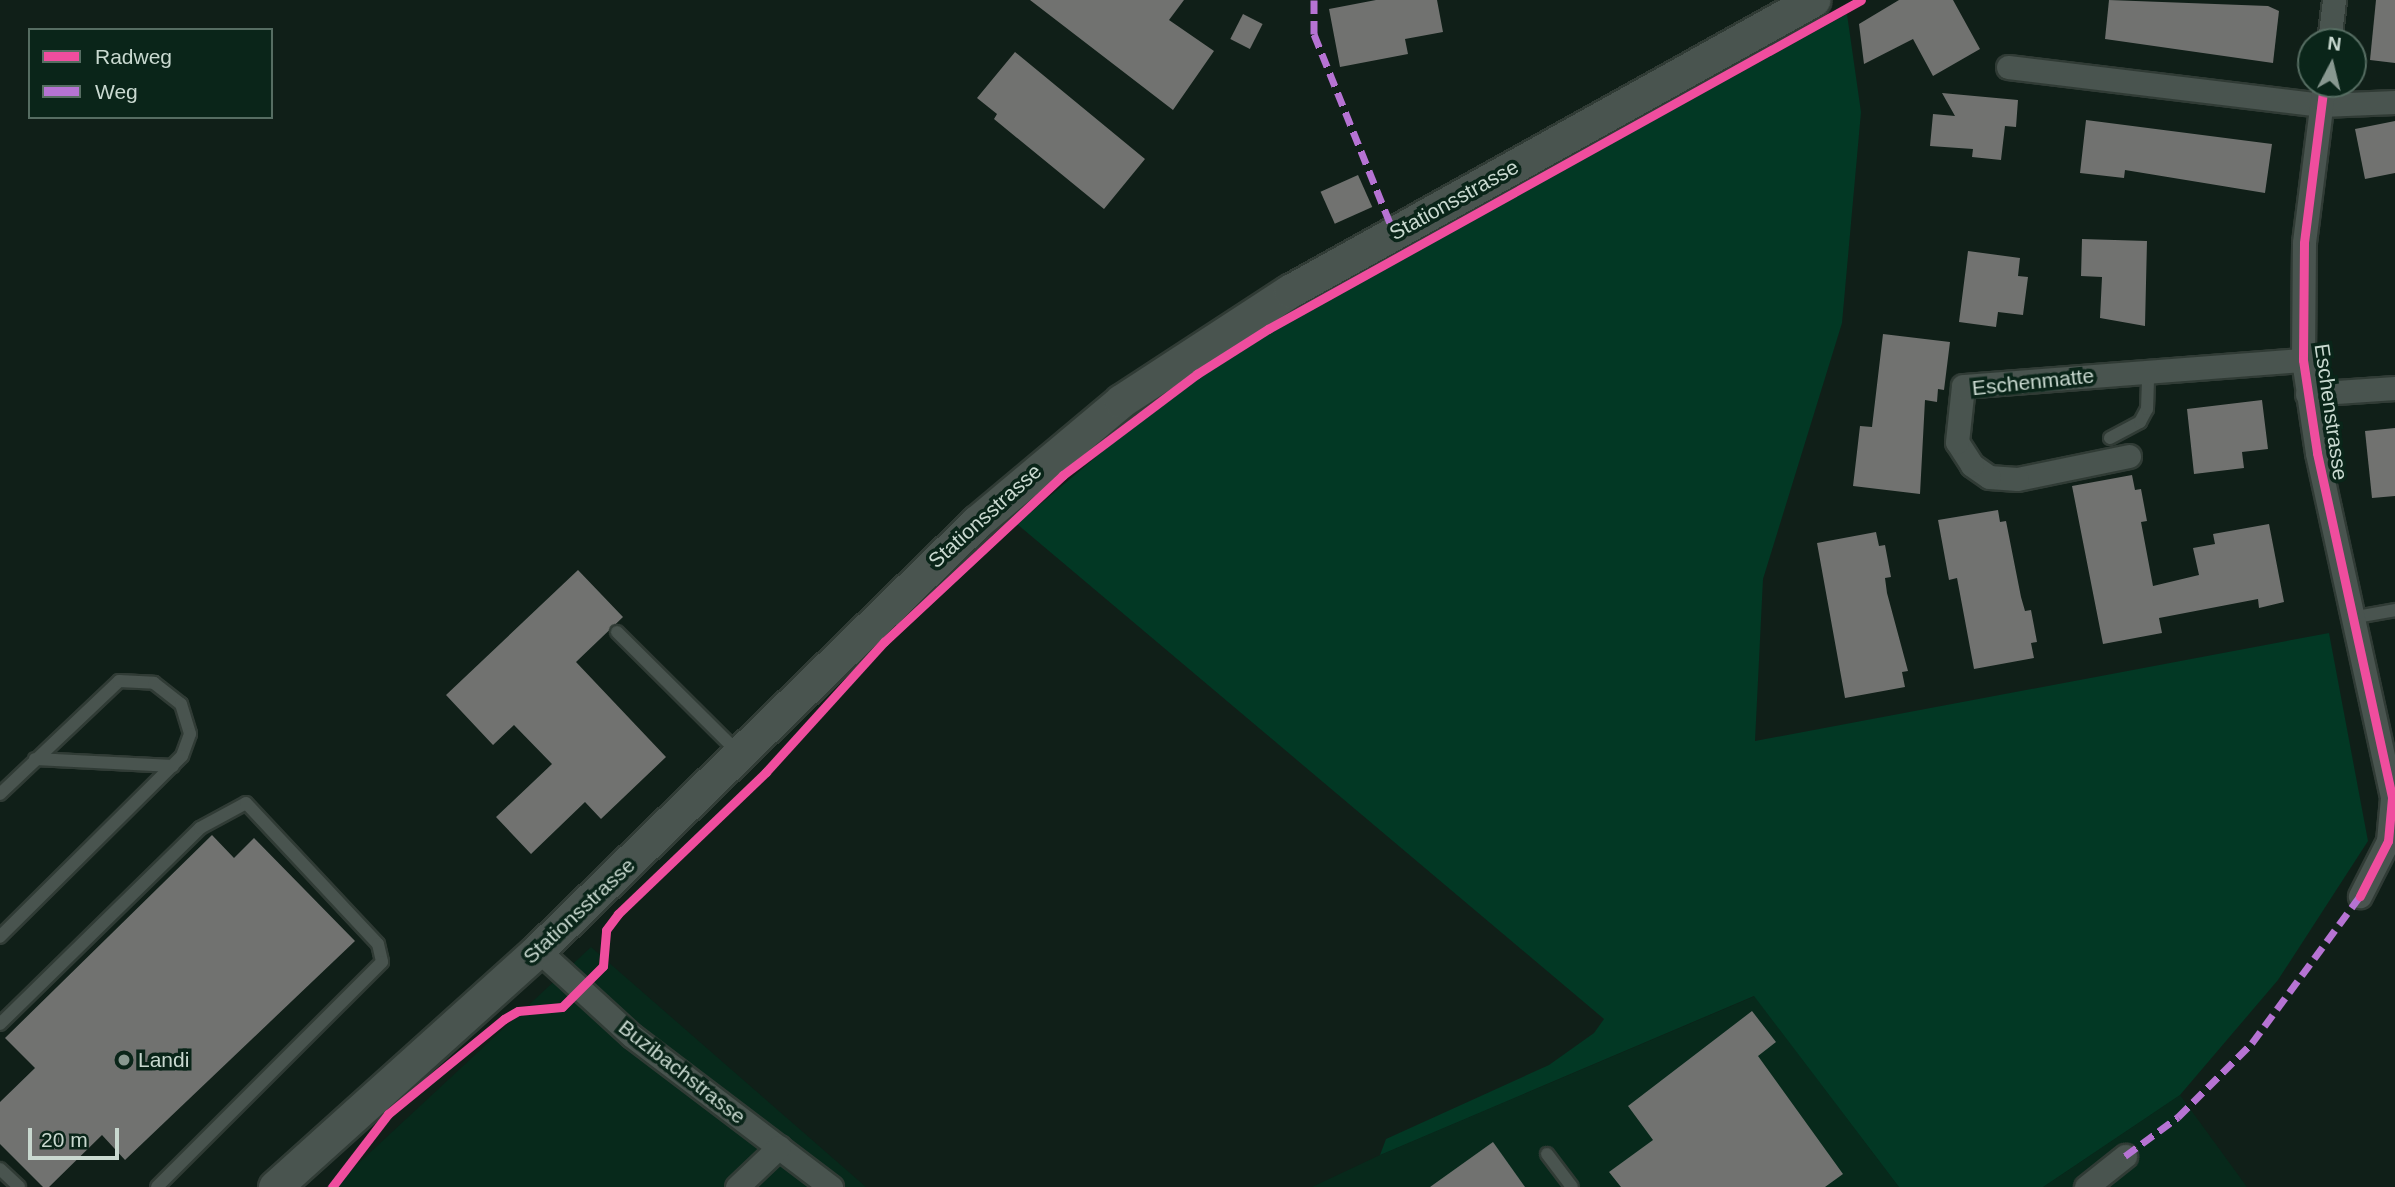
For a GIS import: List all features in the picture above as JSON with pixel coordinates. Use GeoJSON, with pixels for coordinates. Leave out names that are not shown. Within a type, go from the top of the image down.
{"type":"FeatureCollection","features":[{"type":"Feature","properties":{"kind":"main road","name":"Stationsstrasse"},"geometry":{"type":"LineString","coordinates":[[275,1187],[538,950],[742,755],[976,522],[1151,379],[1290,291],[1812,0]]}},
{"type":"Feature","properties":{"kind":"street"},"geometry":{"type":"LineString","coordinates":[[2331,28],[2334,0]]}},
{"type":"Feature","properties":{"kind":"street"},"geometry":{"type":"LineString","coordinates":[[2008,67],[2297,92]]}},
{"type":"Feature","properties":{"kind":"street","name":"Eschenstrasse"},"geometry":{"type":"LineString","coordinates":[[2322,98],[2303,254],[2303,360],[2337,551],[2356,617]]}},
{"type":"Feature","properties":{"kind":"street"},"geometry":{"type":"LineString","coordinates":[[2359,98],[2395,102]]}},
{"type":"Feature","properties":{"kind":"street","name":"Eschenmatte"},"geometry":{"type":"LineString","coordinates":[[2129,456],[2017,479],[1989,477],[1972,465],[1957,442],[1963,386],[2303,360]]}},
{"type":"Feature","properties":{"kind":"street"},"geometry":{"type":"LineString","coordinates":[[2307,394],[2395,388]]}},
{"type":"Feature","properties":{"kind":"street"},"geometry":{"type":"LineString","coordinates":[[2356,617],[2392,798],[2391,841],[2360,896]]}},
{"type":"Feature","properties":{"kind":"street","name":"Buzibachstrasse"},"geometry":{"type":"LineString","coordinates":[[538,950],[632,1036],[831,1187]]}},
{"type":"Feature","properties":{"kind":"street"},"geometry":{"type":"LineString","coordinates":[[737,1187],[779,1147]]}},
{"type":"Feature","properties":{"kind":"street"},"geometry":{"type":"LineString","coordinates":[[2086,1187],[2125,1156]]}},
{"type":"Feature","properties":{"kind":"lane"},"geometry":{"type":"LineString","coordinates":[[2110,438],[2140,422],[2147,409],[2148,371]]}},
{"type":"Feature","properties":{"kind":"lane"},"geometry":{"type":"LineString","coordinates":[[2356,617],[2395,610]]}},
{"type":"Feature","properties":{"kind":"lane"},"geometry":{"type":"LineString","coordinates":[[617,632],[742,755]]}},
{"type":"Feature","properties":{"kind":"lane"},"geometry":{"type":"LineString","coordinates":[[0,794],[103,692],[135,678],[167,689],[188,718],[190,734],[173,766],[0,937]]}},
{"type":"Feature","properties":{"kind":"lane"},"geometry":{"type":"LineString","coordinates":[[35,759],[173,766]]}},
{"type":"Feature","properties":{"kind":"lane"},"geometry":{"type":"LineString","coordinates":[[0,1024],[200,828],[246,803],[379,944],[382,962],[157,1187]]}},
{"type":"Feature","properties":{"kind":"lane"},"geometry":{"type":"LineString","coordinates":[[1547,1154],[1572,1187]]}},
{"type":"Feature","properties":{"kind":"lane"},"geometry":{"type":"LineString","coordinates":[[0,1169],[19,1187]]}},
{"type":"Feature","properties":{"kind":"shaded area"},"geometry":{"type":"Polygon","coordinates":[[[1847,14],[1861,112],[1842,323],[1763,579],[1755,741],[2329,633],[2368,841],[2278,980],[2180,1095],[2043,1187],[1899,1187],[1754,996],[1380,1155],[1386,1139],[1549,1065],[1594,1033],[1604,1019],[1017,524],[1195,373],[1847,14]]]}},
{"type":"Feature","properties":{"kind":"shaded area"},"geometry":{"type":"Polygon","coordinates":[[[591,947],[866,1187],[333,1187],[591,947]]]}},
{"type":"Feature","properties":{"kind":"shaded area"},"geometry":{"type":"Polygon","coordinates":[[[1755,996],[1899,1187],[1312,1187],[1380,1155],[1755,996]]]}},
{"type":"Feature","properties":{"kind":"shaded area"},"geometry":{"type":"Polygon","coordinates":[[[2180,1095],[2247,1187],[2043,1187],[2180,1095]]]}},
{"type":"Feature","properties":{"kind":"building"},"geometry":{"type":"Polygon","coordinates":[[[1030,0],[1184,0],[1169,20],[1214,51],[1173,110],[1030,0]]]}},
{"type":"Feature","properties":{"kind":"building"},"geometry":{"type":"Polygon","coordinates":[[[1376,0],[1437,0],[1443,32],[1405,39],[1408,54],[1340,67],[1329,9],[1376,0]]]}},
{"type":"Feature","properties":{"kind":"building"},"geometry":{"type":"Polygon","coordinates":[[[1899,0],[1953,0],[1980,49],[1933,76],[1913,39],[1864,64],[1859,24],[1899,0]]]}},
{"type":"Feature","properties":{"kind":"building"},"geometry":{"type":"Polygon","coordinates":[[[2109,0],[2268,6],[2279,11],[2273,63],[2105,39],[2109,0]]]}},
{"type":"Feature","properties":{"kind":"building"},"geometry":{"type":"Polygon","coordinates":[[[2376,0],[2395,0],[2395,63],[2370,60],[2376,0]]]}},
{"type":"Feature","properties":{"kind":"building"},"geometry":{"type":"Polygon","coordinates":[[[1243,14],[1263,24],[1250,49],[1230,39],[1243,14]]]}},
{"type":"Feature","properties":{"kind":"building"},"geometry":{"type":"Polygon","coordinates":[[[1015,52],[1145,159],[1104,209],[994,119],[997,114],[977,98],[1015,52]]]}},
{"type":"Feature","properties":{"kind":"building"},"geometry":{"type":"Polygon","coordinates":[[[1942,93],[2018,100],[2016,127],[2005,126],[2001,160],[1972,157],[1973,149],[1930,146],[1933,114],[1955,116],[1942,93]]]}},
{"type":"Feature","properties":{"kind":"building"},"geometry":{"type":"Polygon","coordinates":[[[2086,120],[2272,144],[2265,193],[2125,170],[2124,178],[2080,173],[2086,120]]]}},
{"type":"Feature","properties":{"kind":"building"},"geometry":{"type":"Polygon","coordinates":[[[2395,121],[2395,173],[2365,179],[2355,129],[2395,121]]]}},
{"type":"Feature","properties":{"kind":"building"},"geometry":{"type":"Polygon","coordinates":[[[1358,175],[1372,207],[1335,224],[1321,192],[1358,175]]]}},
{"type":"Feature","properties":{"kind":"building"},"geometry":{"type":"Polygon","coordinates":[[[2082,239],[2147,241],[2145,326],[2100,318],[2102,277],[2081,276],[2082,239]]]}},
{"type":"Feature","properties":{"kind":"building"},"geometry":{"type":"Polygon","coordinates":[[[1968,251],[2020,258],[2018,276],[2028,277],[2023,315],[1998,312],[1996,327],[1959,322],[1968,251]]]}},
{"type":"Feature","properties":{"kind":"building"},"geometry":{"type":"Polygon","coordinates":[[[1883,334],[1950,342],[1944,390],[1938,389],[1937,402],[1925,400],[1920,494],[1853,486],[1860,426],[1872,427],[1883,334]]]}},
{"type":"Feature","properties":{"kind":"building"},"geometry":{"type":"Polygon","coordinates":[[[2262,400],[2268,449],[2242,452],[2244,468],[2194,474],[2187,409],[2262,400]]]}},
{"type":"Feature","properties":{"kind":"building"},"geometry":{"type":"Polygon","coordinates":[[[2395,428],[2395,496],[2372,498],[2365,431],[2395,428]]]}},
{"type":"Feature","properties":{"kind":"building"},"geometry":{"type":"Polygon","coordinates":[[[2132,475],[2135,490],[2141,489],[2147,521],[2141,522],[2153,586],[2199,575],[2193,548],[2215,544],[2213,534],[2269,524],[2284,602],[2259,608],[2258,599],[2159,618],[2162,633],[2103,644],[2072,486],[2132,475]]]}},
{"type":"Feature","properties":{"kind":"building"},"geometry":{"type":"Polygon","coordinates":[[[1998,510],[2000,522],[2006,521],[2021,597],[2025,611],[2031,610],[2037,642],[2031,643],[2034,658],[1974,669],[1957,578],[1949,580],[1938,520],[1998,510]]]}},
{"type":"Feature","properties":{"kind":"building"},"geometry":{"type":"Polygon","coordinates":[[[1876,532],[1879,546],[1885,545],[1891,577],[1885,578],[1887,593],[1908,671],[1902,672],[1905,687],[1845,698],[1817,543],[1876,532]]]}},
{"type":"Feature","properties":{"kind":"building"},"geometry":{"type":"Polygon","coordinates":[[[578,570],[623,617],[576,662],[666,757],[601,819],[585,802],[531,854],[496,817],[552,764],[514,725],[493,745],[446,695],[578,570]]]}},
{"type":"Feature","properties":{"kind":"building"},"geometry":{"type":"Polygon","coordinates":[[[212,835],[234,858],[254,838],[355,941],[125,1160],[102,1135],[49,1187],[43,1187],[0,1144],[0,1102],[35,1068],[5,1038],[212,835]]]}},
{"type":"Feature","properties":{"kind":"building"},"geometry":{"type":"Polygon","coordinates":[[[1752,1011],[1776,1042],[1758,1056],[1843,1174],[1825,1187],[1621,1187],[1609,1172],[1653,1140],[1628,1106],[1752,1011]]]}},
{"type":"Feature","properties":{"kind":"building"},"geometry":{"type":"Polygon","coordinates":[[[1493,1142],[1525,1187],[1430,1187],[1493,1142]]]}},
{"type":"Feature","properties":{"kind":"marked path"},"geometry":{"type":"LineString","coordinates":[[1314,0],[1314,34],[1394,233]]}},
{"type":"Feature","properties":{"kind":"marked path"},"geometry":{"type":"LineString","coordinates":[[2125,1156],[2178,1117],[2252,1043],[2360,896]]}},
{"type":"Feature","properties":{"kind":"cycle path"},"geometry":{"type":"LineString","coordinates":[[332,1187],[388,1114],[504,1019],[518,1011],[562,1007],[603,966],[606,930],[618,914],[766,772],[884,642],[1063,475],[1197,374],[1268,329],[1861,0]]}},
{"type":"Feature","properties":{"kind":"cycle path"},"geometry":{"type":"LineString","coordinates":[[2322,98],[2304,243],[2303,360],[2317,453],[2392,798],[2388,841],[2360,896]]}},
{"type":"Feature","properties":{"kind":"place","name":"Landi"},"geometry":{"type":"Point","coordinates":[124,1060]}}]}
